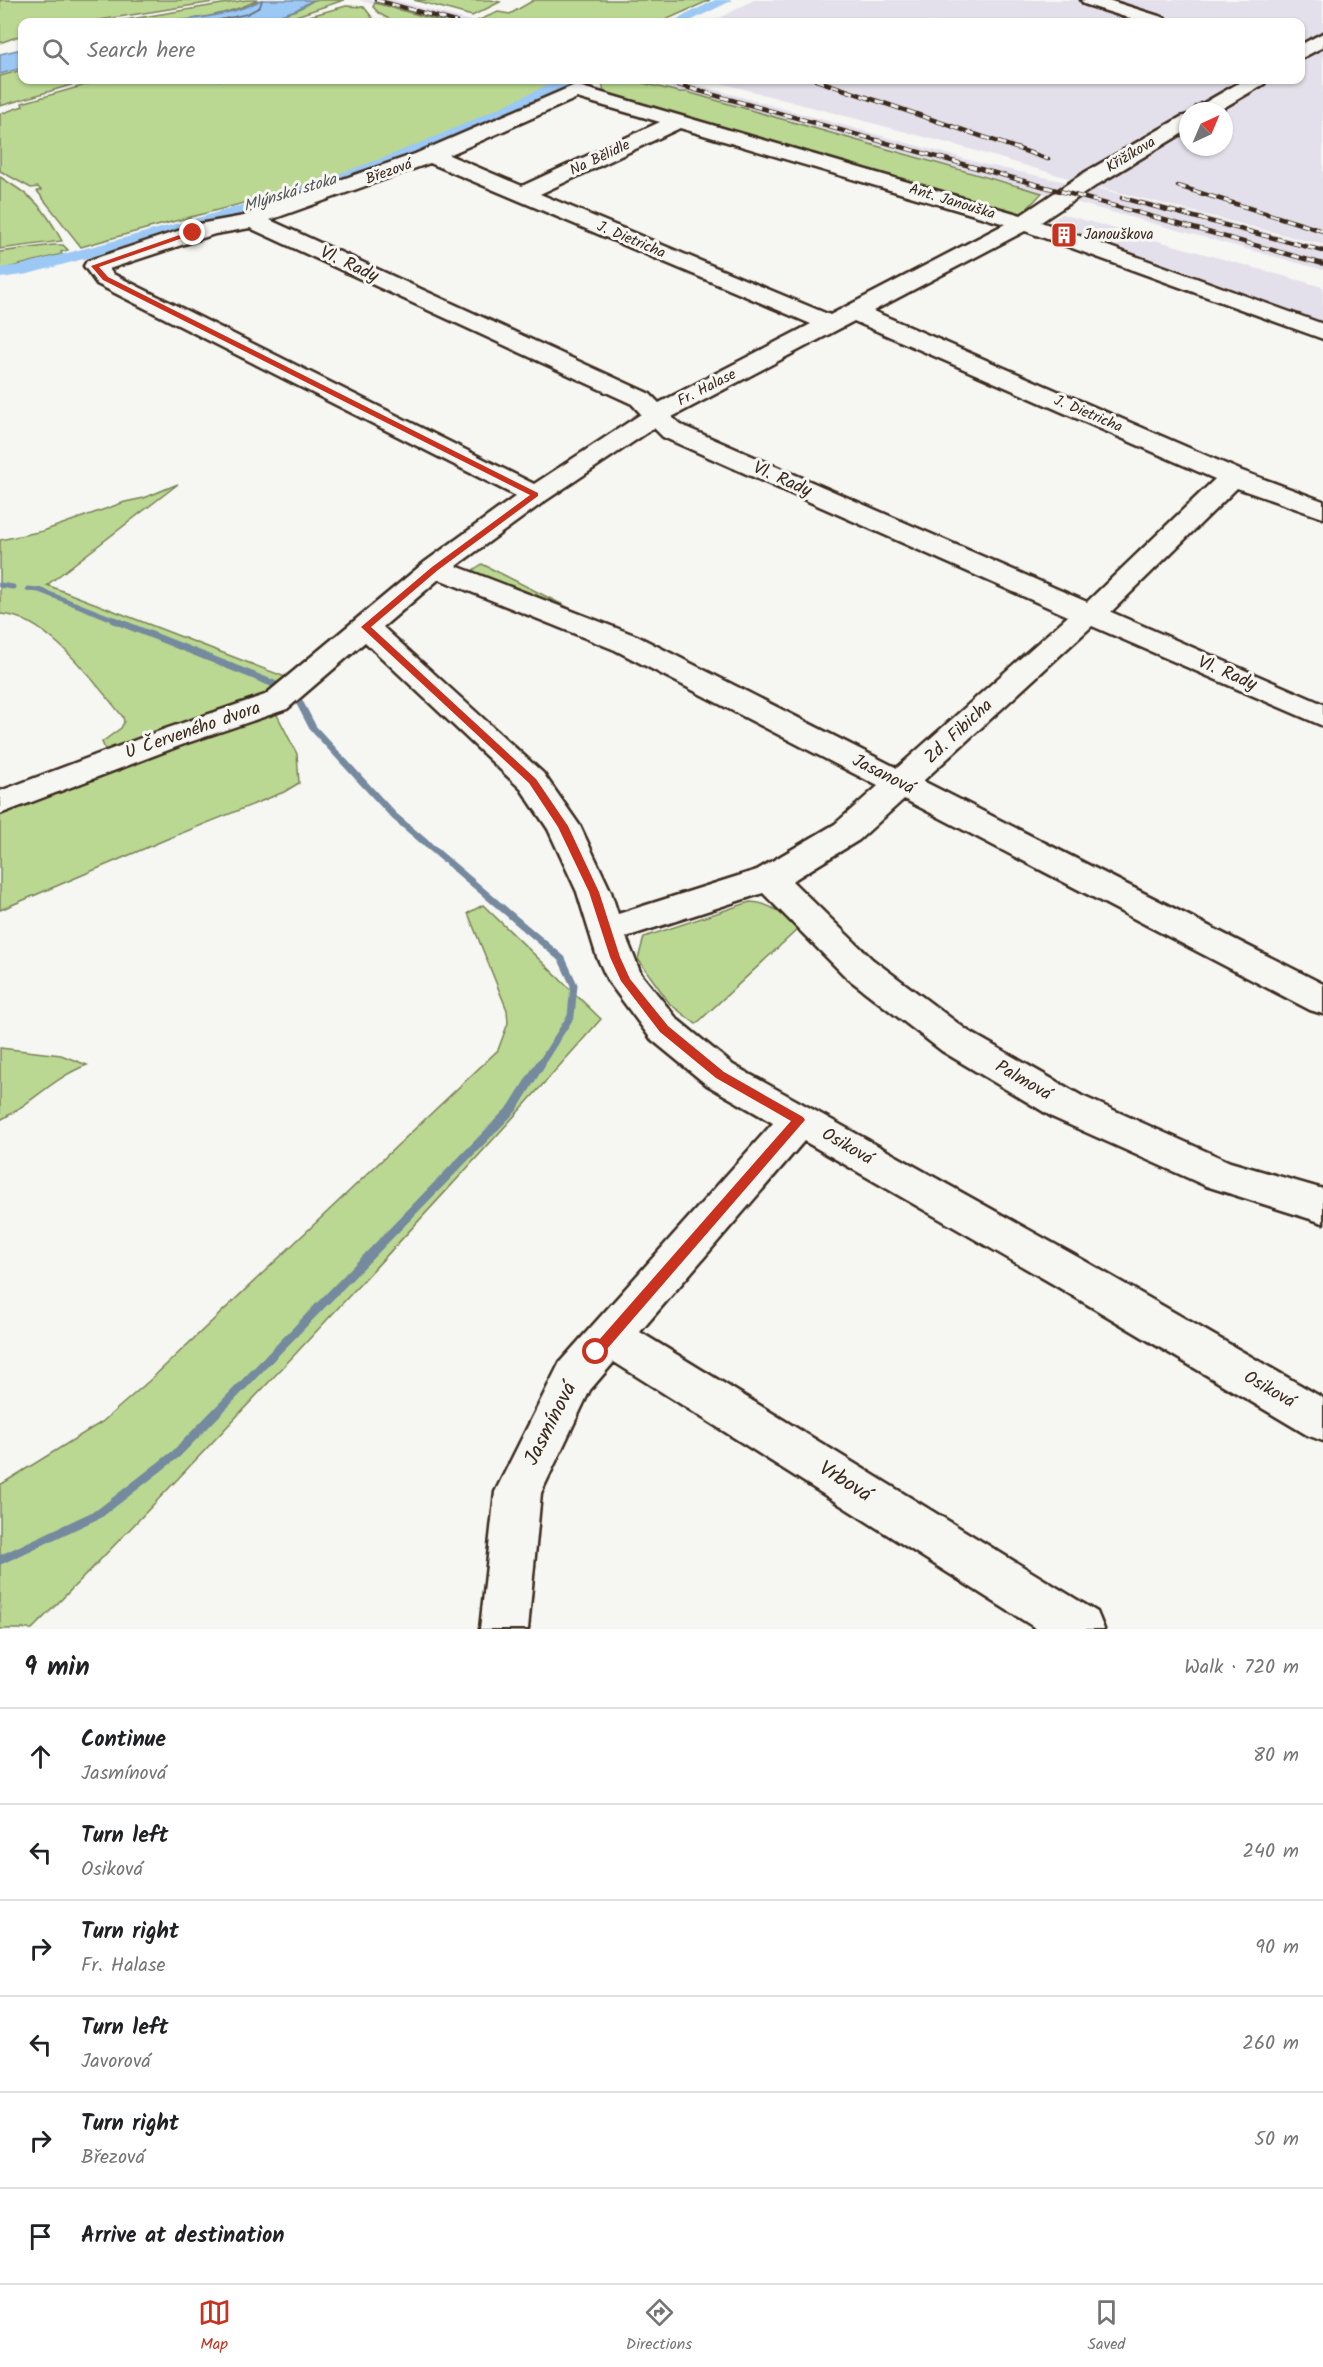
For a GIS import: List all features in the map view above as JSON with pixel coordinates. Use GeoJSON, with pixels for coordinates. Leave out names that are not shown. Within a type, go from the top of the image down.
{"type":"FeatureCollection","features":[{"type":"Feature","properties":{"kind":"street"},"geometry":{"type":"LineString","coordinates":[[1090,0],[1146,18]]}},
{"type":"Feature","properties":{"kind":"street"},"geometry":{"type":"LineString","coordinates":[[1305,50],[1323,39]]}},
{"type":"Feature","properties":{"kind":"street"},"geometry":{"type":"LineString","coordinates":[[1219,102],[1250,84]]}},
{"type":"Feature","properties":{"kind":"street","name":"Ant. Janouška"},"geometry":{"type":"LineString","coordinates":[[575,90],[1024,224],[1323,332]]}},
{"type":"Feature","properties":{"kind":"street","name":"Březová"},"geometry":{"type":"LineString","coordinates":[[535,495],[105,279],[95,266],[174,238],[227,224],[255,221],[264,214],[432,156],[534,112],[575,90]]}},
{"type":"Feature","properties":{"kind":"street","name":"Na Bělidle"},"geometry":{"type":"LineString","coordinates":[[522,195],[679,121]]}},
{"type":"Feature","properties":{"kind":"street","name":"Křižíkova"},"geometry":{"type":"LineString","coordinates":[[1074,190],[1179,126]]}},
{"type":"Feature","properties":{"kind":"street","name":"J. Dietricha"},"geometry":{"type":"LineString","coordinates":[[432,156],[831,324]]}},
{"type":"Feature","properties":{"kind":"street","name":"Fr. Halase"},"geometry":{"type":"LineString","coordinates":[[366,627],[435,568],[535,495],[656,415],[1024,224],[1074,190]]}},
{"type":"Feature","properties":{"kind":"street","name":"Vl. Rady"},"geometry":{"type":"LineString","coordinates":[[255,221],[641,399],[672,431],[1323,716]]}},
{"type":"Feature","properties":{"kind":"street","name":"J. Dietricha"},"geometry":{"type":"LineString","coordinates":[[854,312],[1233,477],[1323,510]]}},
{"type":"Feature","properties":{"kind":"street","name":"Zd. Fibicha"},"geometry":{"type":"LineString","coordinates":[[608,930],[769,879],[848,832],[1100,606],[1233,477]]}},
{"type":"Feature","properties":{"kind":"street","name":"Jasanová"},"geometry":{"type":"LineString","coordinates":[[435,568],[626,644],[1323,1000]]}},
{"type":"Feature","properties":{"kind":"street","name":"U Červeného dvora"},"geometry":{"type":"LineString","coordinates":[[0,803],[145,748],[276,702],[366,627]]}},
{"type":"Feature","properties":{"kind":"street","name":"Osiková"},"geometry":{"type":"LineString","coordinates":[[366,627],[532,781],[563,826],[594,892],[615,957],[626,981],[664,1029],[720,1075],[1323,1421]]}},
{"type":"Feature","properties":{"kind":"street","name":"Palmová"},"geometry":{"type":"LineString","coordinates":[[769,879],[859,968],[955,1041],[1068,1107],[1220,1175],[1323,1206]]}},
{"type":"Feature","properties":{"kind":"street","name":"Jasmínová"},"geometry":{"type":"LineString","coordinates":[[504,1629],[518,1491],[575,1376],[799,1120]]}},
{"type":"Feature","properties":{"kind":"street","name":"Vrbová"},"geometry":{"type":"LineString","coordinates":[[609,1336],[1080,1629]]}},
{"type":"Feature","properties":{"kind":"shaded area"},"geometry":{"type":"Polygon","coordinates":[[[358,0],[394,0],[460,18],[423,18],[358,0]]]}},
{"type":"Feature","properties":{"kind":"shaded area"},"geometry":{"type":"Polygon","coordinates":[[[754,0],[1323,0],[1323,245],[1102,188],[959,146],[724,84],[1305,84],[1305,18],[720,18],[754,0]]]}},
{"type":"Feature","properties":{"kind":"shaded area"},"geometry":{"type":"Polygon","coordinates":[[[658,84],[694,84],[987,165],[1100,189],[1323,247],[1323,270],[786,121],[737,105],[679,92],[658,84]]]}},
{"type":"Feature","properties":{"kind":"shaded area"},"geometry":{"type":"Polygon","coordinates":[[[1062,214],[1323,287],[1323,332],[1039,229],[1062,214]]]}},
{"type":"Feature","properties":{"kind":"green space"},"geometry":{"type":"Polygon","coordinates":[[[0,0],[226,0],[112,18],[18,18],[18,36],[0,43],[0,0]]]}},
{"type":"Feature","properties":{"kind":"green space"},"geometry":{"type":"Polygon","coordinates":[[[258,0],[224,13],[199,18],[137,18],[258,0]]]}},
{"type":"Feature","properties":{"kind":"green space"},"geometry":{"type":"Polygon","coordinates":[[[314,0],[344,0],[290,18],[272,18],[297,10],[314,0]]]}},
{"type":"Feature","properties":{"kind":"green space"},"geometry":{"type":"Polygon","coordinates":[[[414,0],[491,0],[500,2],[472,16],[414,0]]]}},
{"type":"Feature","properties":{"kind":"green space"},"geometry":{"type":"Polygon","coordinates":[[[534,0],[710,0],[670,18],[484,18],[498,12],[510,14],[534,0]]]}},
{"type":"Feature","properties":{"kind":"green space"},"geometry":{"type":"Polygon","coordinates":[[[375,3],[429,18],[388,18],[373,7],[375,3]]]}},
{"type":"Feature","properties":{"kind":"green space"},"geometry":{"type":"Polygon","coordinates":[[[346,6],[364,7],[373,18],[302,18],[346,6]]]}},
{"type":"Feature","properties":{"kind":"green space"},"geometry":{"type":"Polygon","coordinates":[[[18,71],[18,84],[74,84],[0,106],[0,76],[18,71]]]}},
{"type":"Feature","properties":{"kind":"green space"},"geometry":{"type":"Polygon","coordinates":[[[89,84],[554,84],[505,111],[388,160],[266,197],[81,247],[37,191],[41,190],[38,187],[31,188],[0,171],[0,114],[23,106],[22,103],[89,84]]]}},
{"type":"Feature","properties":{"kind":"green space"},"geometry":{"type":"Polygon","coordinates":[[[563,84],[580,84],[343,185],[97,262],[92,257],[365,172],[444,139],[563,84]]]}},
{"type":"Feature","properties":{"kind":"green space"},"geometry":{"type":"Polygon","coordinates":[[[603,84],[647,84],[687,92],[1042,193],[1021,215],[604,95],[603,84]]]}},
{"type":"Feature","properties":{"kind":"green space"},"geometry":{"type":"Polygon","coordinates":[[[0,177],[37,203],[62,241],[0,249],[0,177]]]}},
{"type":"Feature","properties":{"kind":"green space"},"geometry":{"type":"Polygon","coordinates":[[[63,245],[68,250],[61,252],[62,254],[0,270],[0,252],[63,245]]]}},
{"type":"Feature","properties":{"kind":"green space"},"geometry":{"type":"Polygon","coordinates":[[[178,484],[47,585],[293,680],[276,696],[107,754],[102,742],[121,728],[124,722],[123,717],[84,670],[52,638],[17,617],[0,614],[0,540],[43,531],[125,502],[144,498],[178,484]]]}},
{"type":"Feature","properties":{"kind":"green space"},"geometry":{"type":"Polygon","coordinates":[[[482,564],[579,613],[470,572],[482,564]]]}},
{"type":"Feature","properties":{"kind":"green space"},"geometry":{"type":"Polygon","coordinates":[[[273,707],[297,754],[299,783],[284,792],[0,910],[0,810],[273,707]]]}},
{"type":"Feature","properties":{"kind":"green space"},"geometry":{"type":"Polygon","coordinates":[[[750,902],[771,907],[798,929],[696,1024],[670,1004],[638,959],[644,937],[750,902]]]}},
{"type":"Feature","properties":{"kind":"green space"},"geometry":{"type":"Polygon","coordinates":[[[483,905],[601,1019],[326,1321],[64,1597],[32,1629],[0,1629],[0,1485],[102,1422],[149,1381],[498,1050],[508,1023],[507,1010],[468,913],[483,905]]]}},
{"type":"Feature","properties":{"kind":"green space"},"geometry":{"type":"Polygon","coordinates":[[[0,1048],[61,1055],[87,1065],[64,1076],[0,1120],[0,1048]]]}},
{"type":"Feature","properties":{"kind":"water"},"geometry":{"type":"Polygon","coordinates":[[[261,0],[313,0],[296,10],[271,18],[198,18],[261,0]]]}},
{"type":"Feature","properties":{"kind":"water"},"geometry":{"type":"Polygon","coordinates":[[[18,50],[18,69],[0,74],[0,54],[18,50]]]}},
{"type":"Feature","properties":{"kind":"waterway","name":"Mlýnská stoka"},"geometry":{"type":"LineString","coordinates":[[687,18],[726,0]]}},
{"type":"Feature","properties":{"kind":"waterway","name":"Mlýnská stoka"},"geometry":{"type":"LineString","coordinates":[[0,273],[22,270],[188,225],[362,171],[457,134],[560,84]]}},
{"type":"Feature","properties":{"kind":"waterway"},"geometry":{"type":"LineString","coordinates":[[0,585],[13,587]]}},
{"type":"Feature","properties":{"kind":"waterway"},"geometry":{"type":"LineString","coordinates":[[28,589],[39,590],[118,621]]}},
{"type":"Feature","properties":{"kind":"waterway"},"geometry":{"type":"LineString","coordinates":[[114,620],[284,688]]}},
{"type":"Feature","properties":{"kind":"waterway"},"geometry":{"type":"LineString","coordinates":[[294,692],[313,728],[394,816],[562,959],[574,985],[571,1016],[540,1065]]}},
{"type":"Feature","properties":{"kind":"waterway"},"geometry":{"type":"LineString","coordinates":[[0,1560],[100,1513],[176,1454],[513,1108],[541,1063]]}},
{"type":"Feature","properties":{"kind":"railway"},"geometry":{"type":"LineString","coordinates":[[376,0],[441,18]]}},
{"type":"Feature","properties":{"kind":"railway"},"geometry":{"type":"LineString","coordinates":[[674,84],[1323,264]]}},
{"type":"Feature","properties":{"kind":"railway"},"geometry":{"type":"LineString","coordinates":[[828,84],[1048,159]]}},
{"type":"Feature","properties":{"kind":"railway"},"geometry":{"type":"LineString","coordinates":[[1178,186],[1323,231]]}},
{"type":"Feature","properties":{"kind":"railway"},"geometry":{"type":"LineString","coordinates":[[1122,198],[1323,251]]}},
{"type":"Feature","properties":{"kind":"place","name":"Janouškova"},"geometry":{"type":"Point","coordinates":[1064,235]}},
{"type":"Feature","properties":{"kind":"route"},"geometry":{"type":"LineString","coordinates":[[193,233],[95,266],[105,279],[535,495],[435,568],[366,627],[532,781],[563,826],[594,892],[615,957],[626,981],[664,1029],[720,1075],[799,1120],[596,1352]]}}]}
